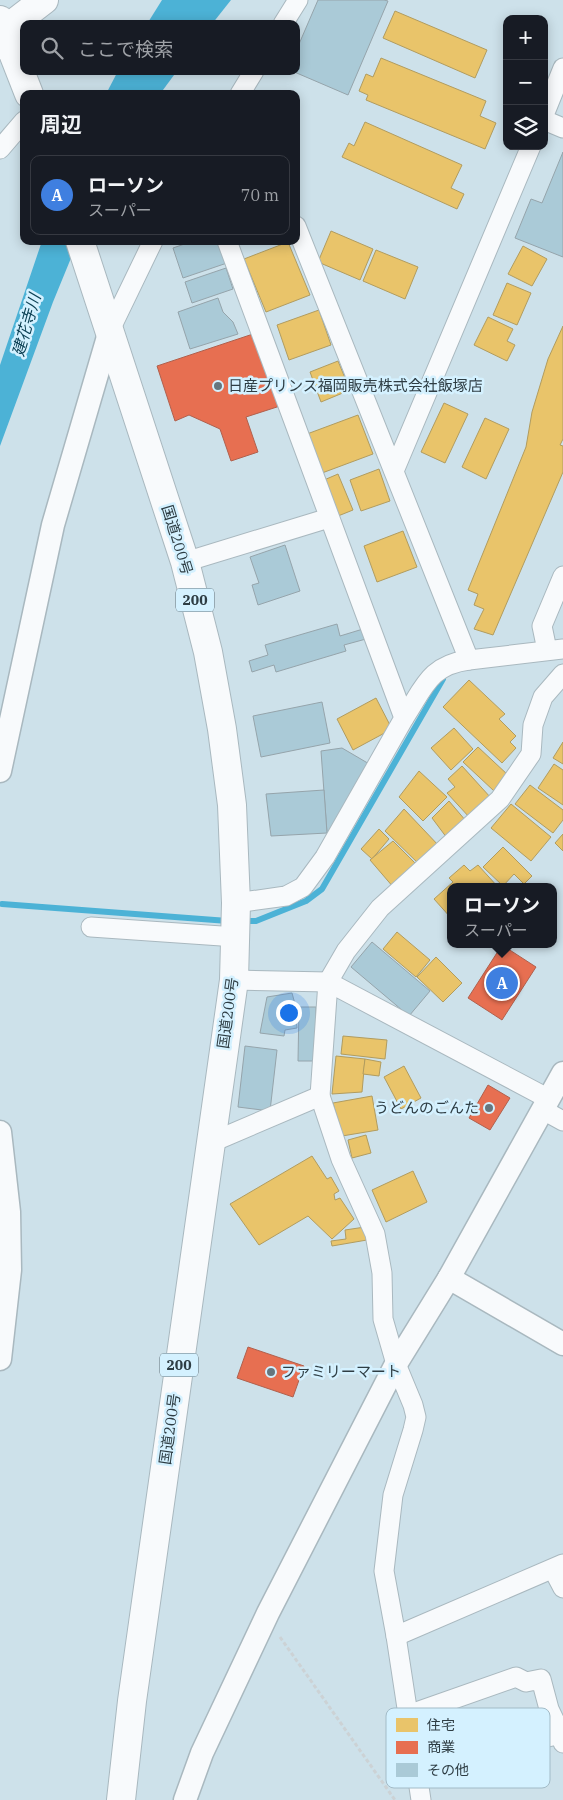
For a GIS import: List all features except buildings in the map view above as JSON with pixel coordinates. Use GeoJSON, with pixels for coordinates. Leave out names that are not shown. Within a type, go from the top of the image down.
{"type":"FeatureCollection","features":[{"type":"Feature","properties":{"kind":"highway"},"geometry":{"type":"LineString","coordinates":[[20,72],[2,28],[44,0]]}},
{"type":"Feature","properties":{"kind":"highway"},"geometry":{"type":"LineString","coordinates":[[21,75],[27,90]]}},
{"type":"Feature","properties":{"kind":"highway","name":"国道200号"},"geometry":{"type":"LineString","coordinates":[[81,245],[184,562],[208,652],[222,729],[232,805],[236,920],[234,980],[132,1701],[121,1800]]}},
{"type":"Feature","properties":{"kind":"street"},"geometry":{"type":"LineString","coordinates":[[286,20],[298,0]]}},
{"type":"Feature","properties":{"kind":"street"},"geometry":{"type":"LineString","coordinates":[[548,105],[563,68]]}},
{"type":"Feature","properties":{"kind":"street"},"geometry":{"type":"LineString","coordinates":[[244,90],[252,75]]}},
{"type":"Feature","properties":{"kind":"street"},"geometry":{"type":"LineString","coordinates":[[548,122],[563,128]]}},
{"type":"Feature","properties":{"kind":"street"},"geometry":{"type":"LineString","coordinates":[[0,149],[20,126]]}},
{"type":"Feature","properties":{"kind":"street"},"geometry":{"type":"LineString","coordinates":[[394,471],[529,150]]}},
{"type":"Feature","properties":{"kind":"street"},"geometry":{"type":"LineString","coordinates":[[300,236],[469,660]]}},
{"type":"Feature","properties":{"kind":"street"},"geometry":{"type":"LineString","coordinates":[[0,771],[53,525],[110,330],[151,245]]}},
{"type":"Feature","properties":{"kind":"street"},"geometry":{"type":"LineString","coordinates":[[228,245],[404,718]]}},
{"type":"Feature","properties":{"kind":"street"},"geometry":{"type":"LineString","coordinates":[[184,562],[329,518]]}},
{"type":"Feature","properties":{"kind":"street"},"geometry":{"type":"LineString","coordinates":[[91,926],[236,920],[303,887],[325,857],[404,718],[433,674],[455,662],[555,649],[542,626],[563,576]]}},
{"type":"Feature","properties":{"kind":"street"},"geometry":{"type":"LineString","coordinates":[[407,1708],[384,1571],[393,1495],[414,1430],[416,1417],[396,1364],[383,1319],[382,1274],[375,1234],[341,1159],[320,1096],[328,982],[346,951],[380,908],[500,799],[531,754],[533,725],[543,697],[563,674]]}},
{"type":"Feature","properties":{"kind":"street"},"geometry":{"type":"LineString","coordinates":[[234,980],[328,982],[546,1104],[563,1121]]}},
{"type":"Feature","properties":{"kind":"street"},"geometry":{"type":"LineString","coordinates":[[185,1800],[202,1753],[265,1620],[396,1364],[449,1278],[563,1073]]}},
{"type":"Feature","properties":{"kind":"street"},"geometry":{"type":"LineString","coordinates":[[210,1143],[320,1096]]}},
{"type":"Feature","properties":{"kind":"street"},"geometry":{"type":"LineString","coordinates":[[0,1132],[9,1212],[10,1270],[0,1358]]}},
{"type":"Feature","properties":{"kind":"street"},"geometry":{"type":"LineString","coordinates":[[449,1278],[563,1344]]}},
{"type":"Feature","properties":{"kind":"street"},"geometry":{"type":"LineString","coordinates":[[396,1636],[558,1566],[563,1588]]}},
{"type":"Feature","properties":{"kind":"street"},"geometry":{"type":"LineString","coordinates":[[428,1708],[516,1678],[526,1682],[541,1680],[549,1708]]}},
{"type":"Feature","properties":{"kind":"street"},"geometry":{"type":"LineString","coordinates":[[550,1711],[562,1738]]}},
{"type":"Feature","properties":{"kind":"path"},"geometry":{"type":"LineString","coordinates":[[265,1620],[283,1641],[386,1786]]}},
{"type":"Feature","properties":{"kind":"path"},"geometry":{"type":"LineString","coordinates":[[387,1788],[396,1800]]}},
{"type":"Feature","properties":{"kind":"water"},"geometry":{"type":"Polygon","coordinates":[[[162,0],[231,0],[215,20],[150,20],[162,0]]]}},
{"type":"Feature","properties":{"kind":"water"},"geometry":{"type":"Polygon","coordinates":[[[116,75],[174,75],[163,90],[108,90],[116,75]]]}},
{"type":"Feature","properties":{"kind":"water","name":"建花寺川"},"geometry":{"type":"Polygon","coordinates":[[[41,245],[76,245],[53,302],[0,446],[0,365],[41,245]]]}},
{"type":"Feature","properties":{"kind":"waterway"},"geometry":{"type":"LineString","coordinates":[[241,921],[256,921],[306,901],[322,889],[443,679]]}},
{"type":"Feature","properties":{"kind":"waterway"},"geometry":{"type":"LineString","coordinates":[[2,904],[228,921]]}},
{"type":"Feature","properties":{"kind":"place","name":"日産プリンス福岡販売株式会社飯塚店"},"geometry":{"type":"Point","coordinates":[218,386]}},
{"type":"Feature","properties":{"kind":"place","name":"ローソン"},"geometry":{"type":"Point","coordinates":[502,983]}},
{"type":"Feature","properties":{"kind":"place","name":"うどんのごんた"},"geometry":{"type":"Point","coordinates":[489,1108]}},
{"type":"Feature","properties":{"kind":"place","name":"ファミリーマート"},"geometry":{"type":"Point","coordinates":[271,1372]}}]}
